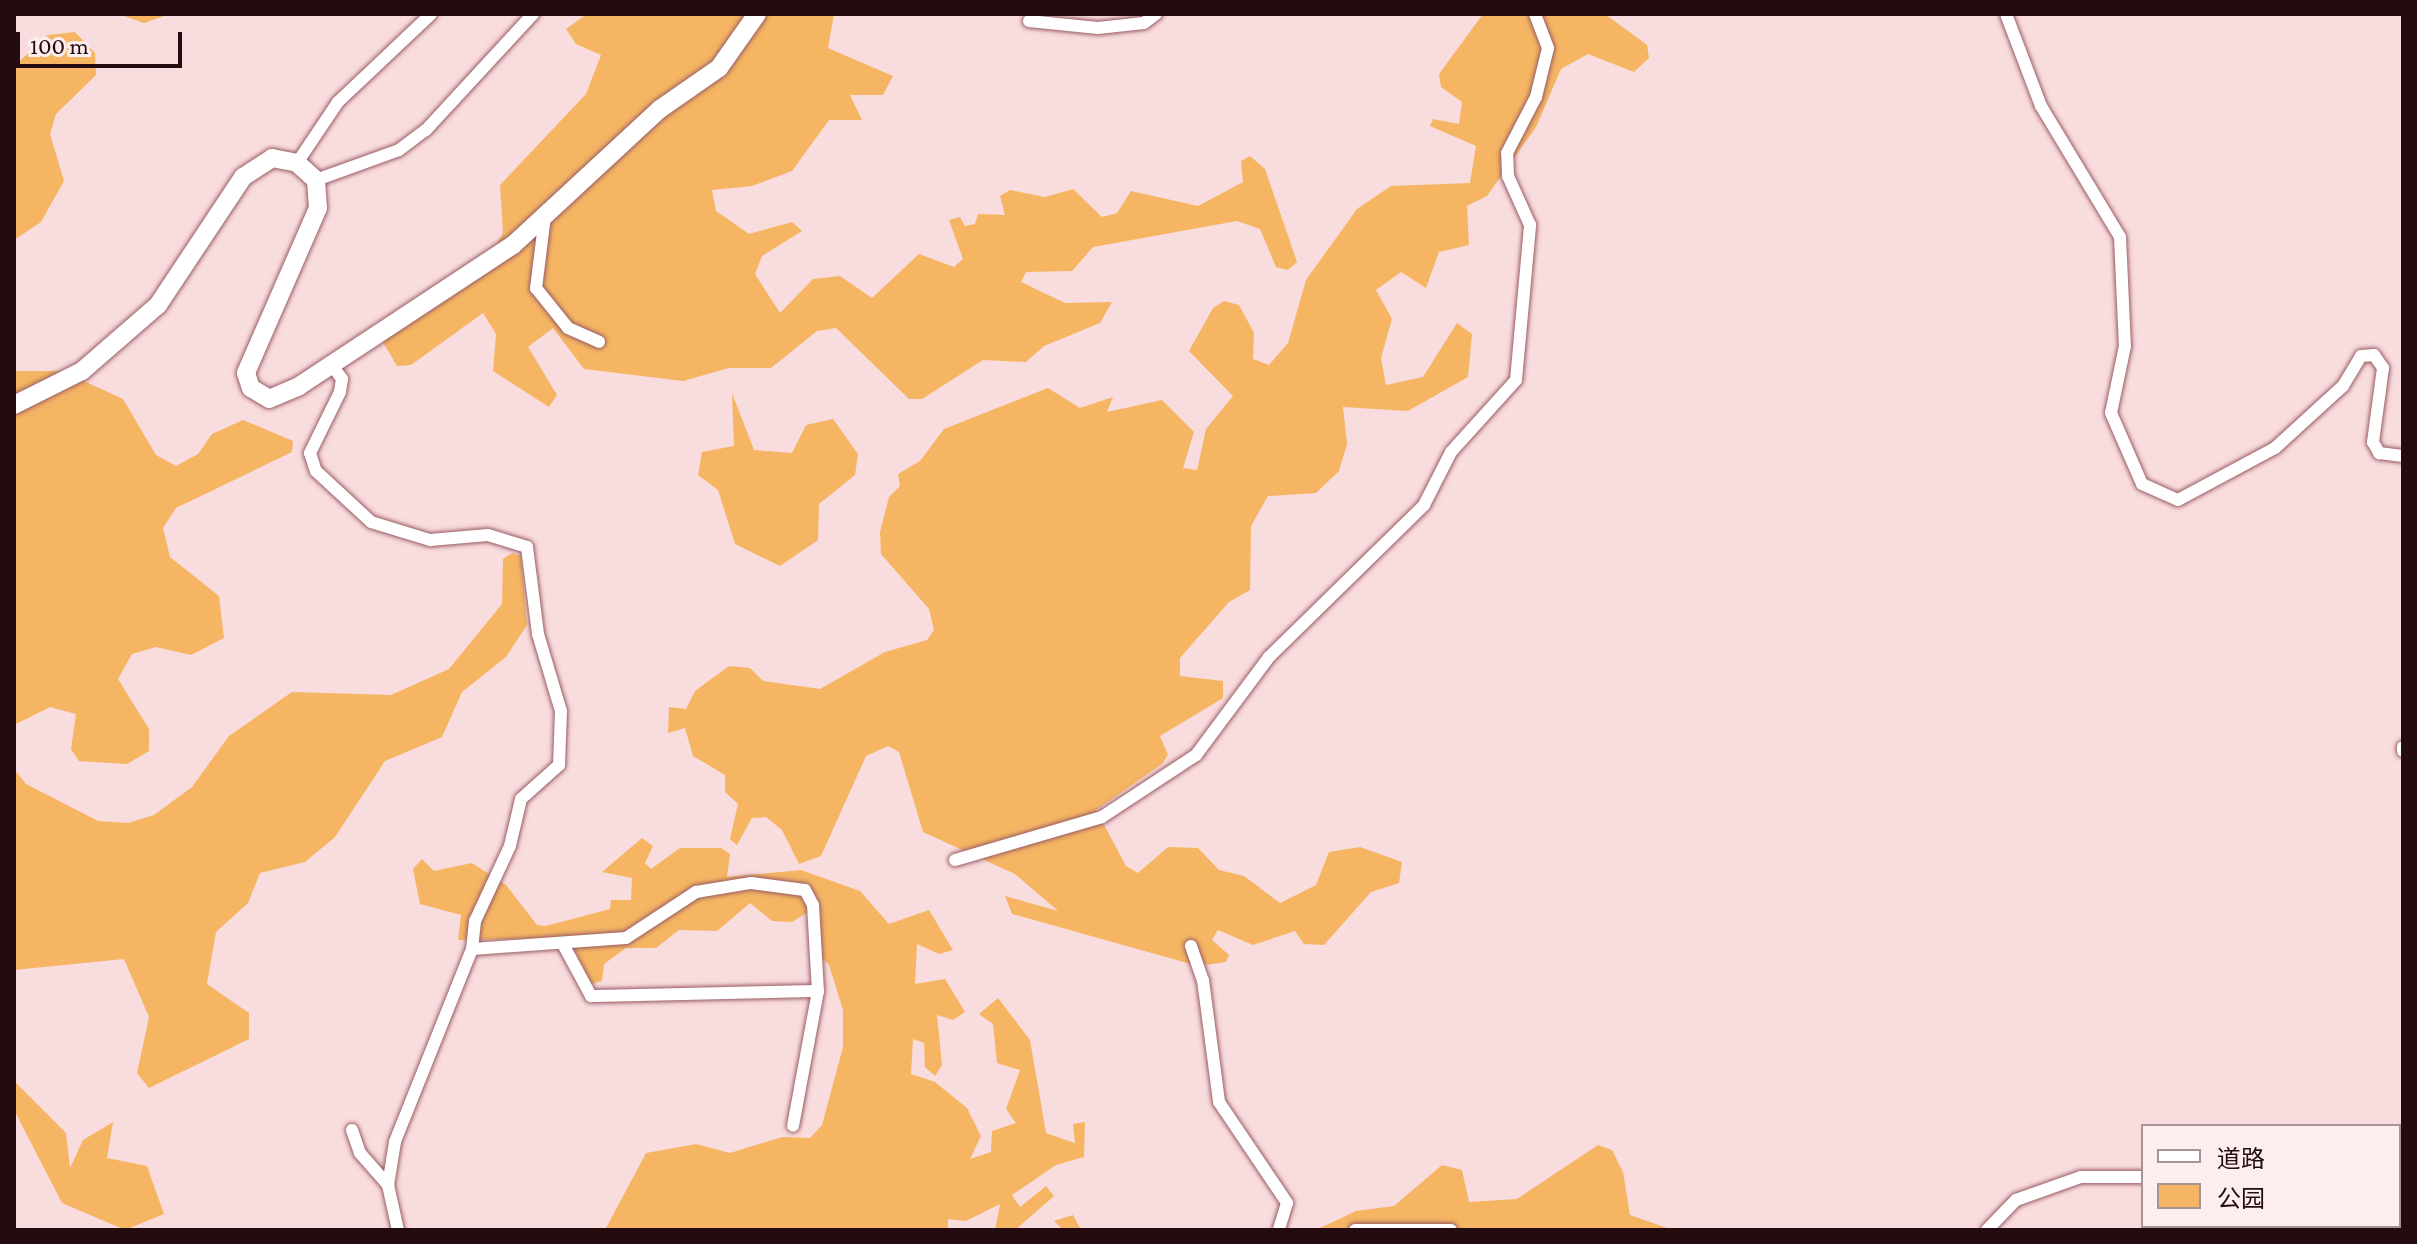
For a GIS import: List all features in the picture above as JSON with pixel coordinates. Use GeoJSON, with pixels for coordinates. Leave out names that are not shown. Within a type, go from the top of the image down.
{"type":"FeatureCollection","features":[{"type":"Feature","properties":{"kind":"street"},"geometry":{"type":"LineString","coordinates":[[297,163],[338,102],[431,14]]}},
{"type":"Feature","properties":{"kind":"street"},"geometry":{"type":"LineString","coordinates":[[316,180],[399,150],[426,130],[533,14]]}},
{"type":"Feature","properties":{"kind":"street"},"geometry":{"type":"LineString","coordinates":[[14,405],[82,371],[158,305],[243,177],[272,158],[297,163],[316,180],[318,208],[246,373],[251,388],[269,399],[409,318],[545,216],[660,109],[719,68],[757,14]]}},
{"type":"Feature","properties":{"kind":"street"},"geometry":{"type":"LineString","coordinates":[[1029,21],[1098,28],[1144,23],[1156,14]]}},
{"type":"Feature","properties":{"kind":"street"},"geometry":{"type":"LineString","coordinates":[[955,860],[1102,817],[1196,755],[1269,657],[1424,505],[1451,452],[1516,380],[1530,225],[1508,176],[1507,153],[1536,97],[1548,48],[1535,14]]}},
{"type":"Feature","properties":{"kind":"street"},"geometry":{"type":"LineString","coordinates":[[2006,14],[2041,106],[2120,237],[2125,346],[2111,413],[2142,484],[2178,500],[2275,448],[2343,386],[2361,356],[2374,355],[2383,368],[2373,442],[2379,453],[2403,456]]}},
{"type":"Feature","properties":{"kind":"street"},"geometry":{"type":"LineString","coordinates":[[545,216],[536,288],[568,328],[599,342]]}},
{"type":"Feature","properties":{"kind":"street"},"geometry":{"type":"LineString","coordinates":[[330,363],[342,379],[340,392],[310,453],[334,492],[371,522],[430,540],[516,539],[532,558],[538,634],[561,711],[563,748],[559,765],[521,799],[510,846],[475,921],[472,949],[433,1035],[388,1185]]}},
{"type":"Feature","properties":{"kind":"street"},"geometry":{"type":"LineString","coordinates":[[472,949],[564,946],[626,938],[696,892],[784,883],[805,890],[813,905],[818,991],[793,1126]]}},
{"type":"Feature","properties":{"kind":"street"},"geometry":{"type":"LineString","coordinates":[[564,946],[591,996],[818,991]]}},
{"type":"Feature","properties":{"kind":"street"},"geometry":{"type":"LineString","coordinates":[[1191,946],[1203,980],[1219,1102],[1287,1203],[1279,1230]]}},
{"type":"Feature","properties":{"kind":"street"},"geometry":{"type":"LineString","coordinates":[[352,1130],[360,1153],[388,1185],[398,1230]]}},
{"type":"Feature","properties":{"kind":"street"},"geometry":{"type":"LineString","coordinates":[[1987,1230],[2016,1200],[2081,1177],[2141,1177]]}},
{"type":"Feature","properties":{"kind":"street"},"geometry":{"type":"LineString","coordinates":[[1355,1230],[1451,1230]]}},
{"type":"Feature","properties":{"kind":"green space"},"geometry":{"type":"Polygon","coordinates":[[[118,14],[170,14],[144,23],[118,14]]]}},
{"type":"Feature","properties":{"kind":"green space"},"geometry":{"type":"Polygon","coordinates":[[[587,14],[834,14],[828,48],[893,76],[883,95],[850,95],[862,120],[829,120],[792,171],[752,186],[712,190],[716,211],[749,234],[792,222],[802,231],[762,256],[755,274],[780,313],[813,279],[840,276],[872,298],[919,254],[954,267],[963,259],[949,220],[960,217],[965,226],[975,224],[978,214],[1005,215],[1000,196],[1010,190],[1045,197],[1073,189],[1102,217],[1117,213],[1131,191],[1198,206],[1243,182],[1241,161],[1250,156],[1265,169],[1297,262],[1288,270],[1276,267],[1260,229],[1237,221],[1093,247],[1072,271],[1026,272],[1021,282],[1065,303],[1112,302],[1100,323],[1044,346],[1026,362],[983,360],[922,399],[909,399],[836,328],[817,331],[771,368],[729,368],[683,381],[584,369],[553,328],[528,347],[557,395],[549,407],[493,371],[496,334],[483,313],[411,365],[397,366],[381,339],[493,250],[503,233],[500,185],[586,94],[601,55],[576,44],[566,29],[587,14]]]}},
{"type":"Feature","properties":{"kind":"green space"},"geometry":{"type":"Polygon","coordinates":[[[1483,14],[1605,14],[1647,45],[1649,58],[1634,72],[1588,54],[1561,69],[1536,127],[1487,196],[1467,206],[1469,245],[1439,252],[1426,288],[1401,272],[1376,290],[1392,319],[1381,358],[1386,385],[1423,377],[1457,323],[1472,334],[1468,377],[1408,411],[1343,407],[1347,444],[1339,471],[1316,493],[1268,496],[1251,526],[1250,590],[1229,602],[1180,658],[1180,676],[1223,681],[1223,698],[1160,736],[1168,755],[1162,764],[1096,810],[1126,866],[1138,873],[1168,847],[1198,848],[1219,870],[1244,876],[1280,903],[1316,885],[1329,852],[1360,847],[1402,862],[1399,883],[1371,892],[1324,945],[1304,944],[1295,931],[1253,945],[1218,930],[1212,940],[1229,955],[1226,962],[1198,966],[1012,914],[1005,896],[1058,911],[1015,874],[923,832],[899,752],[888,746],[866,756],[821,856],[799,864],[782,830],[766,817],[752,818],[737,845],[730,839],[738,804],[725,792],[725,775],[693,756],[685,728],[668,733],[669,707],[686,709],[695,691],[729,666],[750,668],[763,681],[820,689],[885,652],[927,640],[934,630],[929,609],[881,554],[880,532],[889,497],[900,486],[898,474],[920,461],[944,429],[1048,388],[1080,408],[1113,397],[1107,412],[1162,400],[1194,432],[1183,468],[1197,470],[1206,429],[1233,396],[1189,351],[1213,308],[1224,301],[1239,305],[1254,333],[1253,359],[1269,365],[1288,343],[1306,280],[1357,209],[1391,186],[1470,183],[1476,146],[1430,126],[1433,119],[1459,124],[1462,102],[1441,87],[1439,74],[1483,14]]]}},
{"type":"Feature","properties":{"kind":"green space"},"geometry":{"type":"Polygon","coordinates":[[[75,32],[95,53],[96,75],[56,114],[50,134],[64,181],[41,222],[14,240],[14,66],[48,35],[75,32]]]}},
{"type":"Feature","properties":{"kind":"green space"},"geometry":{"type":"Polygon","coordinates":[[[14,371],[62,371],[123,399],[156,455],[176,466],[198,454],[212,434],[243,420],[293,441],[292,452],[176,508],[163,528],[170,557],[219,596],[224,638],[191,655],[156,647],[132,654],[118,679],[149,729],[149,751],[127,764],[79,761],[71,749],[76,714],[50,707],[14,725],[14,371]]]}},
{"type":"Feature","properties":{"kind":"green space"},"geometry":{"type":"Polygon","coordinates":[[[732,393],[754,450],[792,453],[806,425],[833,419],[858,454],[855,475],[819,504],[818,540],[780,566],[735,544],[718,490],[698,475],[702,452],[734,446],[732,393]]]}},
{"type":"Feature","properties":{"kind":"green space"},"geometry":{"type":"Polygon","coordinates":[[[512,553],[521,556],[527,625],[506,657],[462,692],[442,737],[385,761],[335,837],[305,862],[260,873],[248,903],[216,932],[207,984],[249,1013],[249,1039],[149,1088],[137,1073],[149,1017],[124,959],[14,970],[14,769],[26,784],[98,821],[128,823],[154,815],[192,787],[229,736],[292,692],[391,695],[449,669],[502,604],[503,559],[512,553]]]}},
{"type":"Feature","properties":{"kind":"green space"},"geometry":{"type":"Polygon","coordinates":[[[642,838],[653,846],[645,863],[651,869],[680,848],[721,848],[730,854],[727,877],[801,870],[860,891],[889,924],[929,910],[953,950],[939,954],[917,944],[915,984],[945,979],[965,1012],[953,1020],[937,1015],[942,1065],[935,1076],[925,1067],[924,1043],[913,1039],[911,1074],[935,1082],[967,1108],[981,1136],[970,1159],[991,1152],[992,1131],[1016,1123],[1006,1109],[1020,1070],[997,1063],[993,1024],[979,1014],[998,998],[1030,1040],[1046,1133],[1075,1143],[1073,1124],[1085,1122],[1084,1157],[1056,1165],[1012,1195],[1020,1207],[1046,1186],[1054,1196],[1015,1230],[995,1230],[1000,1204],[966,1221],[948,1219],[948,1230],[605,1230],[646,1153],[696,1144],[730,1153],[782,1137],[810,1138],[822,1125],[843,1047],[843,1010],[829,965],[809,944],[808,912],[792,922],[772,921],[750,903],[717,931],[679,930],[656,948],[626,948],[604,964],[602,981],[591,984],[569,938],[458,940],[461,915],[420,904],[413,869],[422,859],[434,871],[472,863],[506,885],[537,925],[546,926],[610,909],[611,900],[631,900],[632,878],[602,872],[642,838]]]}},
{"type":"Feature","properties":{"kind":"green space"},"geometry":{"type":"Polygon","coordinates":[[[14,1081],[66,1133],[70,1168],[83,1140],[113,1122],[107,1158],[147,1166],[164,1214],[125,1230],[62,1203],[14,1110],[14,1081]]]}},
{"type":"Feature","properties":{"kind":"green space"},"geometry":{"type":"Polygon","coordinates":[[[1598,1145],[1612,1150],[1623,1172],[1630,1215],[1673,1230],[1316,1230],[1356,1211],[1394,1206],[1442,1165],[1462,1170],[1469,1202],[1517,1199],[1598,1145]]]}},
{"type":"Feature","properties":{"kind":"green space"},"geometry":{"type":"Polygon","coordinates":[[[1073,1215],[1081,1230],[1063,1230],[1054,1221],[1073,1215]]]}}]}
